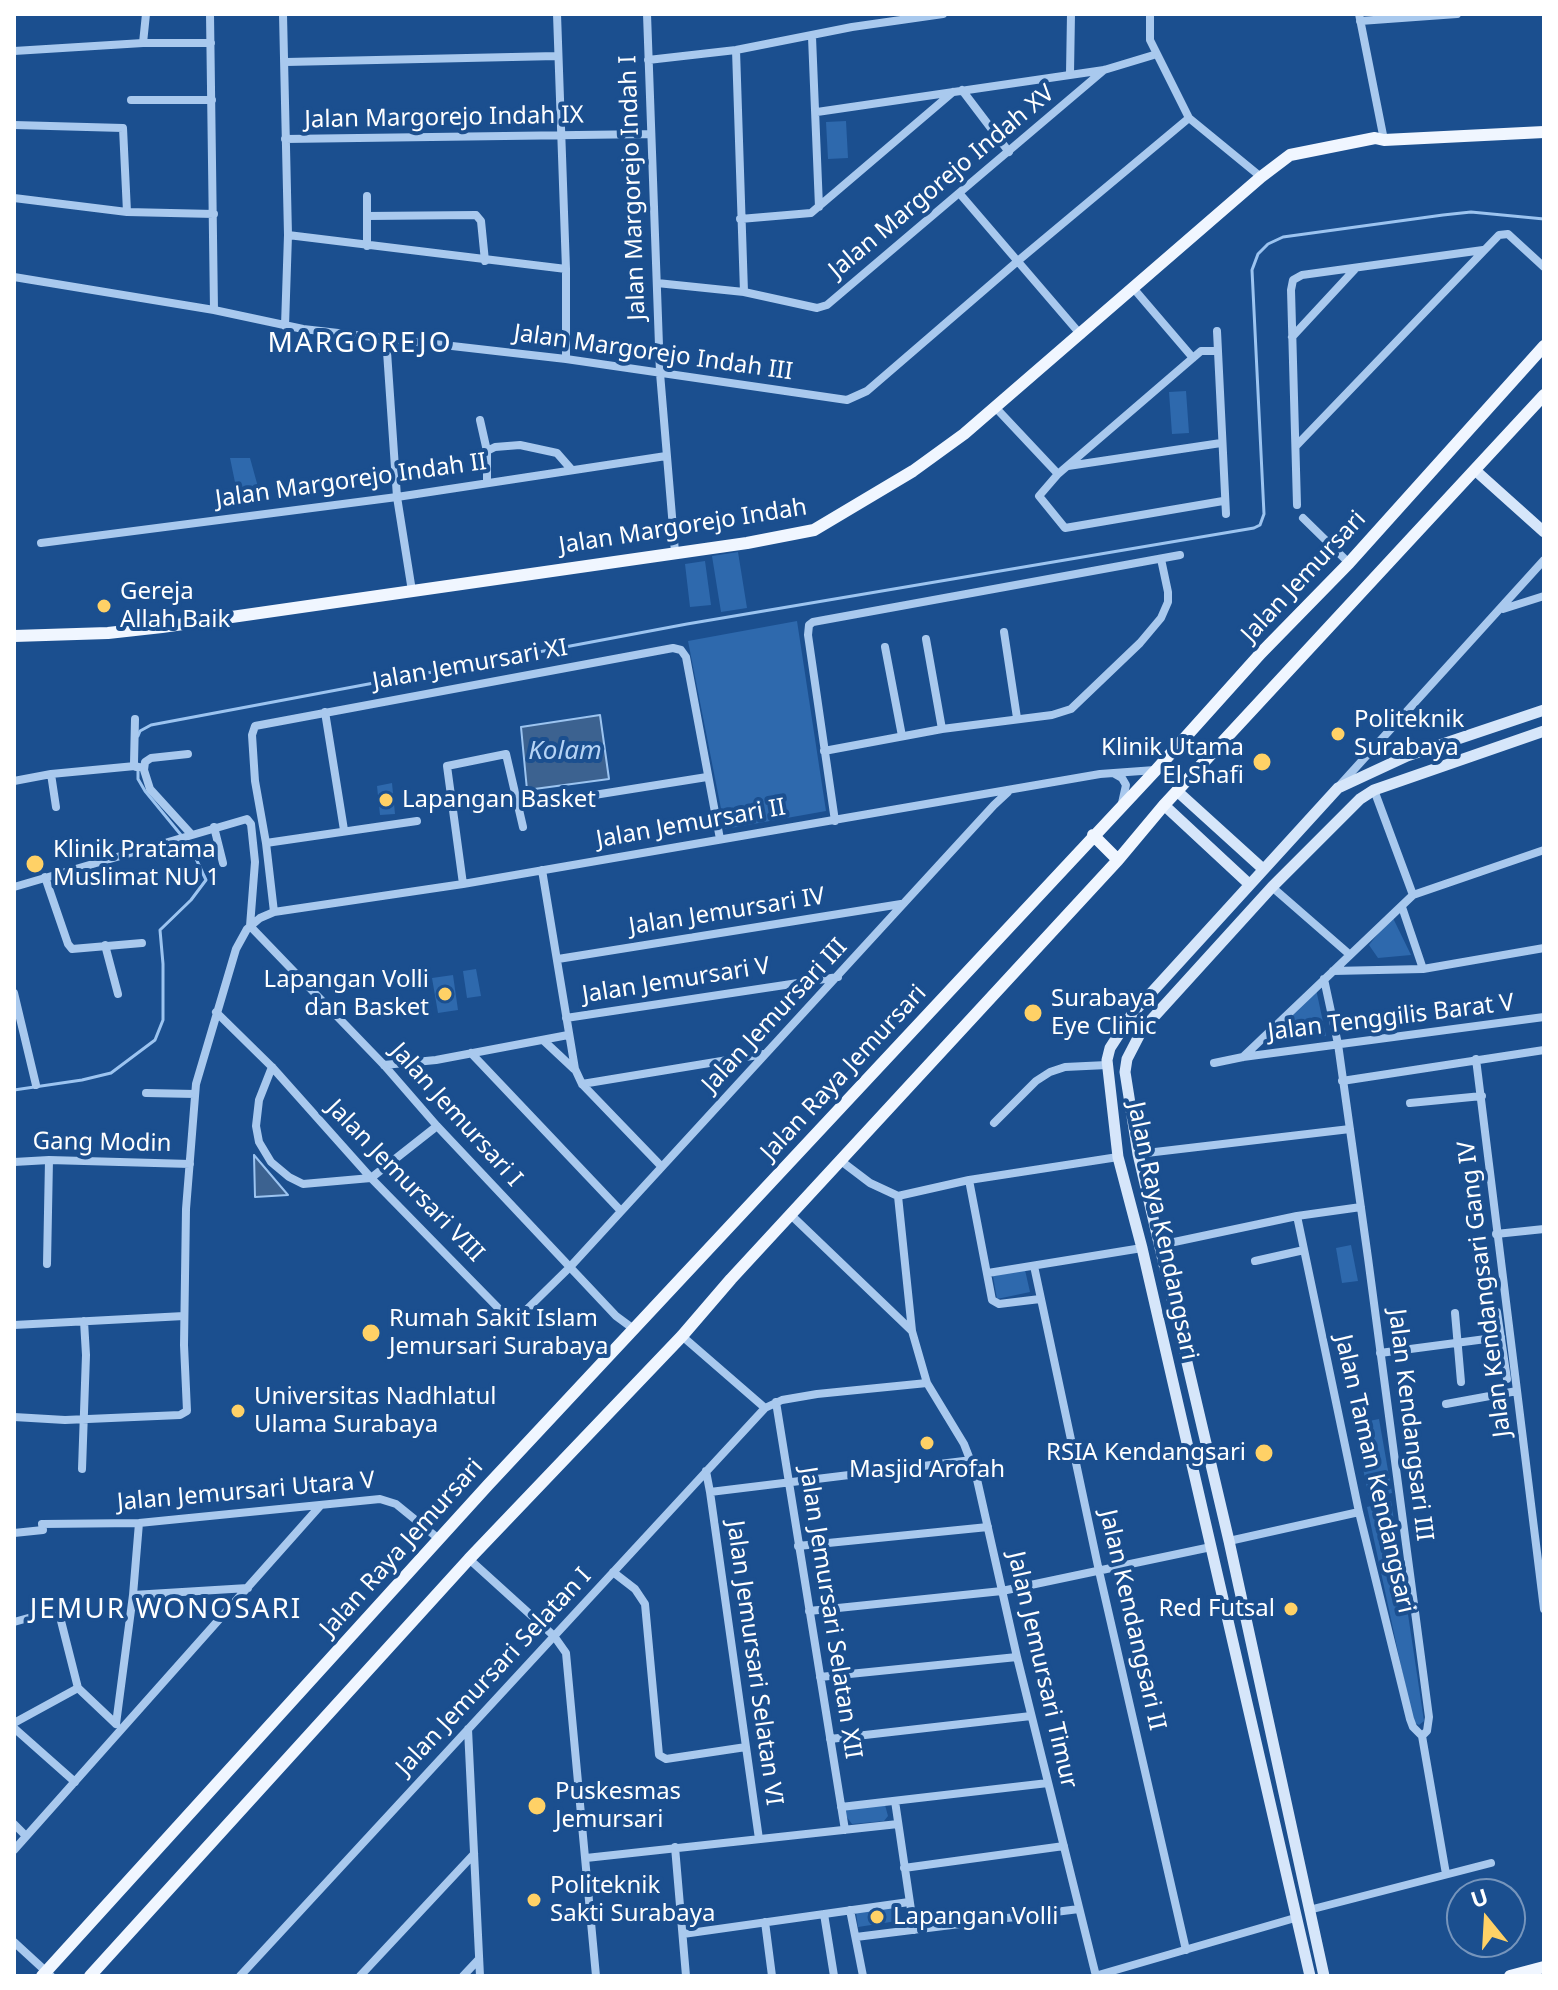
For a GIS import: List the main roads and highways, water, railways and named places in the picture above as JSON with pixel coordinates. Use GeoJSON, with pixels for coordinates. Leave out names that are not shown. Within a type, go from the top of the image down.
{"type":"FeatureCollection","features":[{"type":"Feature","properties":{"kind":"main road","name":"Jalan Margorejo Indah"},"geometry":{"type":"LineString","coordinates":[[14,636],[108,633],[162,627],[747,543],[814,530],[913,471],[995,407],[1290,155],[1375,138],[1544,132]]}},
{"type":"Feature","properties":{"kind":"main road","name":"Jalan Jemursari"},"geometry":{"type":"LineString","coordinates":[[1093,835],[1349,563],[1544,346]]}},
{"type":"Feature","properties":{"kind":"main road"},"geometry":{"type":"LineString","coordinates":[[90,1976],[469,1559],[682,1336],[1118,860],[1164,805],[1544,395]]}},
{"type":"Feature","properties":{"kind":"main road"},"geometry":{"type":"LineString","coordinates":[[1476,471],[1544,532]]}},
{"type":"Feature","properties":{"kind":"main road","name":"Jalan Raya Kendangsari"},"geometry":{"type":"LineString","coordinates":[[1310,1976],[1142,1248],[1118,1157],[1107,1065],[1110,1048],[1132,1014],[1338,788],[1407,756],[1544,710]]}},
{"type":"Feature","properties":{"kind":"main road","name":"Jalan Raya Kendangsari"},"geometry":{"type":"LineString","coordinates":[[1324,1976],[1229,1541],[1138,1154],[1125,1072],[1127,1059],[1142,1030],[1272,887],[1348,809],[1374,790],[1544,731]]}},
{"type":"Feature","properties":{"kind":"main road"},"geometry":{"type":"LineString","coordinates":[[1177,791],[1263,869]]}},
{"type":"Feature","properties":{"kind":"main road"},"geometry":{"type":"LineString","coordinates":[[1164,805],[1249,884]]}},
{"type":"Feature","properties":{"kind":"main road"},"geometry":{"type":"LineString","coordinates":[[1093,835],[1118,860]]}},
{"type":"Feature","properties":{"kind":"main road","name":"Jalan Raya Jemursari"},"geometry":{"type":"LineString","coordinates":[[46,1974],[439,1539],[1093,835]]}},
{"type":"Feature","properties":{"kind":"main road"},"geometry":{"type":"LineString","coordinates":[[1191,948],[1204,962]]}},
{"type":"Feature","properties":{"kind":"main road"},"geometry":{"type":"LineString","coordinates":[[1114,1130],[1133,1127]]}},
{"type":"Feature","properties":{"kind":"main road"},"geometry":{"type":"LineString","coordinates":[[1169,1364],[1187,1360]]}},
{"type":"Feature","properties":{"kind":"main road"},"geometry":{"type":"LineString","coordinates":[[1252,1727],[1269,1724]]}},
{"type":"Feature","properties":{"kind":"main road"},"geometry":{"type":"LineString","coordinates":[[1510,1976],[1544,1967]]}},
{"type":"Feature","properties":{"kind":"water","name":"Kolam"},"geometry":{"type":"Polygon","coordinates":[[[600,715],[609,779],[527,790],[521,727],[600,715]]]}},
{"type":"Feature","properties":{"kind":"water"},"geometry":{"type":"Polygon","coordinates":[[[254,1155],[288,1195],[255,1197],[254,1155]]]}},
{"type":"Feature","properties":{"kind":"waterway"},"geometry":{"type":"LineString","coordinates":[[138,736],[140,731],[151,725],[687,624],[1254,528],[1260,525],[1264,514],[1252,270],[1258,254],[1268,244],[1283,237],[1443,215],[1471,212],[1544,219]]}},
{"type":"Feature","properties":{"kind":"waterway"},"geometry":{"type":"LineString","coordinates":[[14,1090],[111,1073],[155,1040],[163,1020],[160,930],[191,900],[206,880],[190,846],[145,791],[138,779],[138,768]]}},
{"type":"Feature","properties":{"kind":"place","name":"Gereja Allah Baik"},"geometry":{"type":"Point","coordinates":[104,606]}},
{"type":"Feature","properties":{"kind":"place","name":"Politeknik Surabaya"},"geometry":{"type":"Point","coordinates":[1338,734]}},
{"type":"Feature","properties":{"kind":"place","name":"Klinik Utama El Shafi"},"geometry":{"type":"Point","coordinates":[1262,762]}},
{"type":"Feature","properties":{"kind":"place","name":"Lapangan Basket"},"geometry":{"type":"Point","coordinates":[386,800]}},
{"type":"Feature","properties":{"kind":"place","name":"Klinik Pratama Muslimat NU 1"},"geometry":{"type":"Point","coordinates":[35,864]}},
{"type":"Feature","properties":{"kind":"place","name":"Lapangan Volli dan Basket"},"geometry":{"type":"Point","coordinates":[445,994]}},
{"type":"Feature","properties":{"kind":"place","name":"Surabaya Eye Clinic"},"geometry":{"type":"Point","coordinates":[1033,1013]}},
{"type":"Feature","properties":{"kind":"place","name":"Rumah Sakit Islam Jemursari Surabaya"},"geometry":{"type":"Point","coordinates":[371,1333]}},
{"type":"Feature","properties":{"kind":"place","name":"Universitas Nadhlatul Ulama Surabaya"},"geometry":{"type":"Point","coordinates":[238,1411]}},
{"type":"Feature","properties":{"kind":"place","name":"Masjid Arofah"},"geometry":{"type":"Point","coordinates":[927,1443]}},
{"type":"Feature","properties":{"kind":"place","name":"RSIA Kendangsari"},"geometry":{"type":"Point","coordinates":[1264,1453]}},
{"type":"Feature","properties":{"kind":"place","name":"Red Futsal"},"geometry":{"type":"Point","coordinates":[1291,1609]}},
{"type":"Feature","properties":{"kind":"place","name":"Puskesmas Jemursari"},"geometry":{"type":"Point","coordinates":[537,1806]}},
{"type":"Feature","properties":{"kind":"place","name":"Politeknik Sakti Surabaya"},"geometry":{"type":"Point","coordinates":[534,1900]}},
{"type":"Feature","properties":{"kind":"place","name":"Lapangan Volli"},"geometry":{"type":"Point","coordinates":[877,1917]}},
{"type":"Feature","properties":{"kind":"district","name":"MARGOREJO"},"geometry":{"type":"Point","coordinates":[360,344]}},
{"type":"Feature","properties":{"kind":"district","name":"JEMUR WONOSARI"},"geometry":{"type":"Point","coordinates":[166,1610]}}]}
